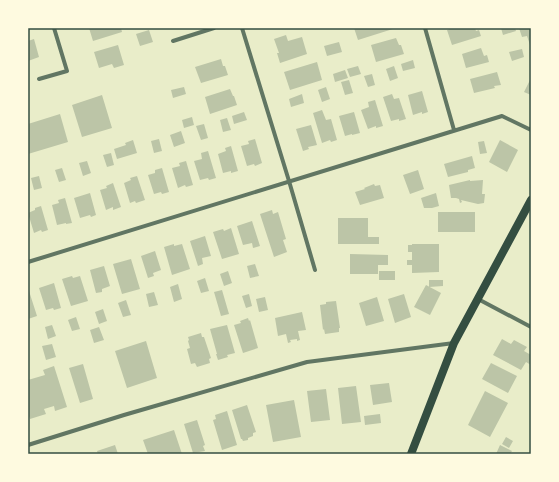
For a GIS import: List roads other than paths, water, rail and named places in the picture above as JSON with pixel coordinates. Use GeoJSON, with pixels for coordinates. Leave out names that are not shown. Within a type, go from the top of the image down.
{"type":"FeatureCollection","features":[{"type":"Feature","properties":{"kind":"main road"},"geometry":{"type":"LineString","coordinates":[[411,454],[454,343],[531,200]]}},
{"type":"Feature","properties":{"kind":"street"},"geometry":{"type":"LineString","coordinates":[[39,79],[66,71],[54,28]]}},
{"type":"Feature","properties":{"kind":"street"},"geometry":{"type":"LineString","coordinates":[[173,41],[214,28]]}},
{"type":"Feature","properties":{"kind":"street"},"geometry":{"type":"LineString","coordinates":[[242,28],[315,270]]}},
{"type":"Feature","properties":{"kind":"street"},"geometry":{"type":"LineString","coordinates":[[425,28],[454,130]]}},
{"type":"Feature","properties":{"kind":"street"},"geometry":{"type":"LineString","coordinates":[[28,262],[502,116],[531,130]]}},
{"type":"Feature","properties":{"kind":"street"},"geometry":{"type":"LineString","coordinates":[[478,298],[531,327]]}},
{"type":"Feature","properties":{"kind":"street"},"geometry":{"type":"LineString","coordinates":[[28,445],[124,415],[307,362],[454,343]]}}]}
